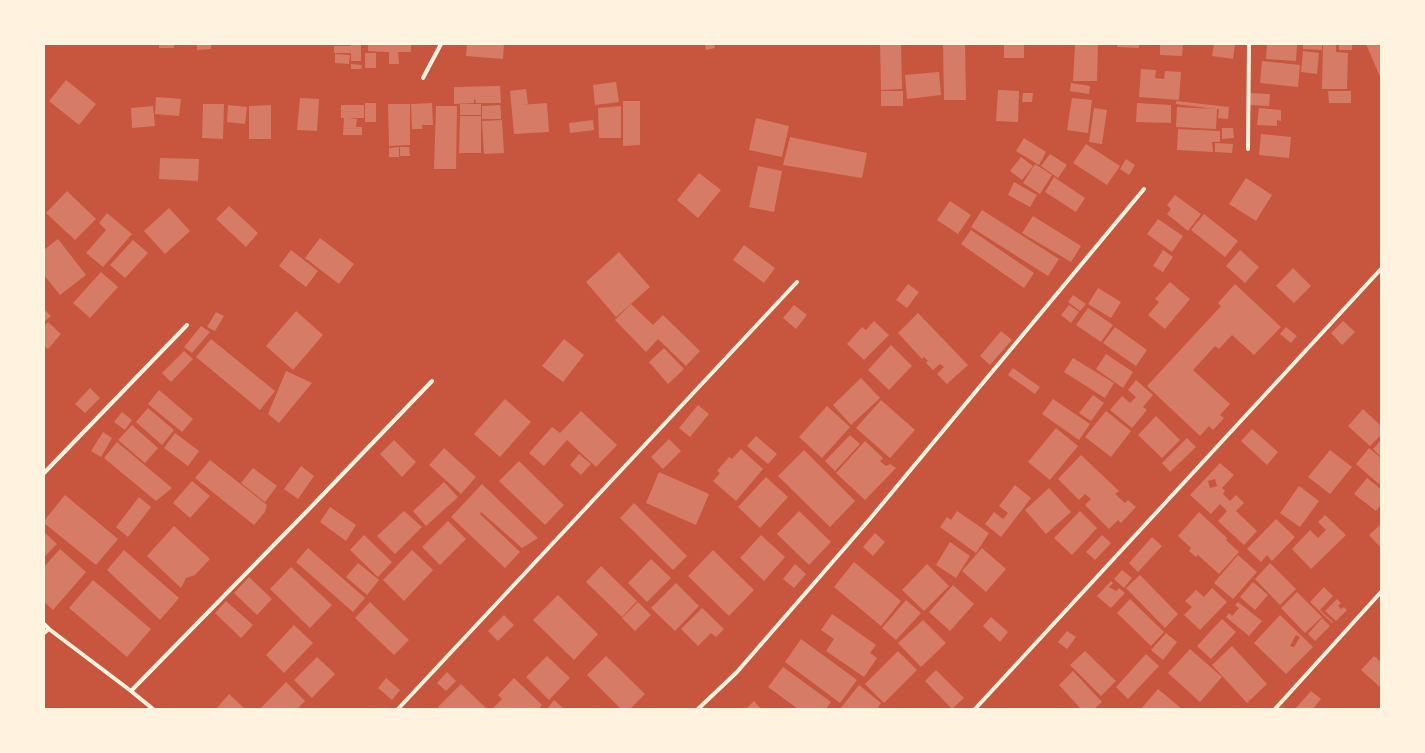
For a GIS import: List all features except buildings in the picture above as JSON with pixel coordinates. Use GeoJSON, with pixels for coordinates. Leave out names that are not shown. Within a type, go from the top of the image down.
{"type":"FeatureCollection","features":[{"type":"Feature","properties":{"kind":"street"},"geometry":{"type":"LineString","coordinates":[[423,78],[441,44]]}},
{"type":"Feature","properties":{"kind":"street"},"geometry":{"type":"LineString","coordinates":[[1248,149],[1249,44]]}},
{"type":"Feature","properties":{"kind":"street"},"geometry":{"type":"LineString","coordinates":[[698,709],[737,672],[869,520],[1144,189]]}},
{"type":"Feature","properties":{"kind":"street"},"geometry":{"type":"LineString","coordinates":[[976,709],[1381,269]]}},
{"type":"Feature","properties":{"kind":"street"},"geometry":{"type":"LineString","coordinates":[[398,709],[797,282]]}},
{"type":"Feature","properties":{"kind":"street"},"geometry":{"type":"LineString","coordinates":[[44,472],[187,325]]}},
{"type":"Feature","properties":{"kind":"street"},"geometry":{"type":"LineString","coordinates":[[131,691],[432,381]]}},
{"type":"Feature","properties":{"kind":"street"},"geometry":{"type":"LineString","coordinates":[[1275,709],[1381,592]]}},
{"type":"Feature","properties":{"kind":"street"},"geometry":{"type":"LineString","coordinates":[[44,624],[153,709]]}},
{"type":"Feature","properties":{"kind":"street"},"geometry":{"type":"LineString","coordinates":[[44,633],[49,629]]}}]}
